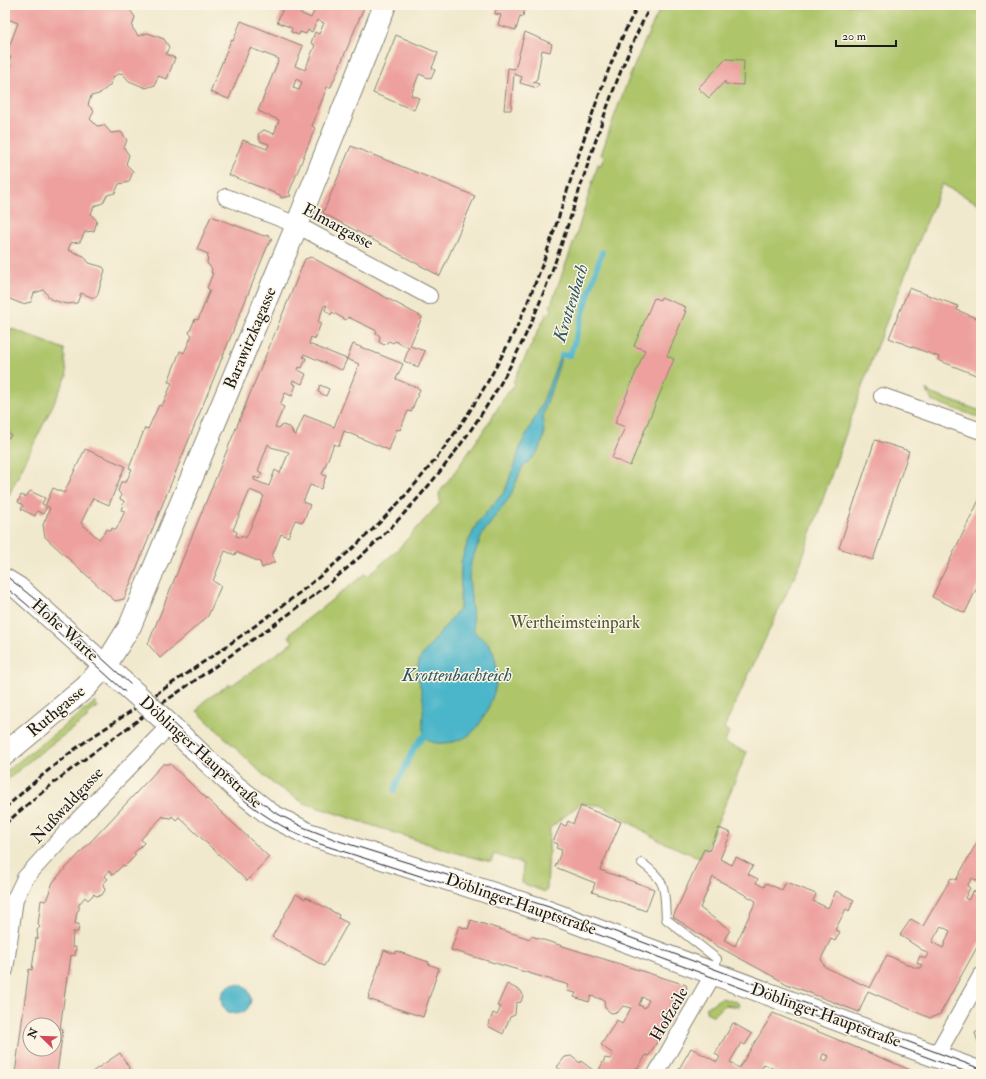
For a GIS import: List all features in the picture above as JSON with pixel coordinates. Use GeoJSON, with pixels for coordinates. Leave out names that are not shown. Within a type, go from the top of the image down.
{"type":"FeatureCollection","features":[{"type":"Feature","properties":{"kind":"main road","name":"Barawitzkagasse"},"geometry":{"type":"LineString","coordinates":[[105,666],[130,626],[297,224],[385,5]]}},
{"type":"Feature","properties":{"kind":"main road","name":"Hohe Warte"},"geometry":{"type":"LineString","coordinates":[[5,580],[18,588],[105,666]]}},
{"type":"Feature","properties":{"kind":"main road","name":"Döblinger Hauptstraße"},"geometry":{"type":"LineString","coordinates":[[105,666],[166,721],[233,785],[271,814],[308,834],[540,909],[981,1073]]}},
{"type":"Feature","properties":{"kind":"main road","name":"Ruthgasse"},"geometry":{"type":"LineString","coordinates":[[5,754],[86,686],[105,666]]}},
{"type":"Feature","properties":{"kind":"street","name":"Elmargasse"},"geometry":{"type":"LineString","coordinates":[[226,197],[297,224],[429,296]]}},
{"type":"Feature","properties":{"kind":"street"},"geometry":{"type":"LineString","coordinates":[[882,396],[981,430]]}},
{"type":"Feature","properties":{"kind":"street","name":"Nußwaldgasse"},"geometry":{"type":"LineString","coordinates":[[5,970],[15,899],[25,878],[166,721]]}},
{"type":"Feature","properties":{"kind":"street","name":"Hofzeile"},"geometry":{"type":"LineString","coordinates":[[656,1074],[714,973]]}},
{"type":"Feature","properties":{"kind":"street"},"geometry":{"type":"LineString","coordinates":[[936,1056],[981,976]]}},
{"type":"Feature","properties":{"kind":"lane"},"geometry":{"type":"LineString","coordinates":[[642,863],[656,873],[664,884],[666,919],[717,959],[714,973]]}},
{"type":"Feature","properties":{"kind":"green space","name":"Wertheimsteinpark"},"geometry":{"type":"Polygon","coordinates":[[[662,5],[981,5],[981,205],[942,184],[875,350],[801,562],[724,728],[729,732],[725,743],[747,752],[706,850],[704,849],[700,858],[662,842],[600,805],[580,804],[550,828],[547,889],[545,892],[522,883],[523,864],[494,854],[491,862],[456,853],[304,803],[272,783],[197,711],[204,701],[230,684],[232,685],[293,642],[289,636],[291,635],[290,633],[366,573],[368,576],[398,549],[440,503],[439,493],[475,443],[508,391],[510,392],[515,383],[513,382],[547,313],[550,314],[552,309],[550,307],[576,236],[598,164],[601,165],[604,156],[601,155],[614,116],[629,78],[662,5]]]}},
{"type":"Feature","properties":{"kind":"green space"},"geometry":{"type":"Polygon","coordinates":[[[5,326],[64,349],[67,376],[5,503],[5,326]]]}},
{"type":"Feature","properties":{"kind":"green space"},"geometry":{"type":"Polygon","coordinates":[[[926,389],[932,394],[981,411],[981,418],[932,401],[926,389]]]}},
{"type":"Feature","properties":{"kind":"green space"},"geometry":{"type":"Polygon","coordinates":[[[95,702],[98,707],[90,712],[87,718],[33,758],[5,782],[5,772],[95,702]]]}},
{"type":"Feature","properties":{"kind":"green space"},"geometry":{"type":"Polygon","coordinates":[[[721,998],[737,1002],[740,1005],[739,1007],[725,1005],[714,1016],[706,1012],[706,1008],[721,998]]]}},
{"type":"Feature","properties":{"kind":"water","name":"Krottenbachteich"},"geometry":{"type":"Polygon","coordinates":[[[561,353],[562,356],[543,415],[544,436],[541,446],[536,454],[522,468],[510,497],[483,533],[471,562],[469,577],[474,630],[477,635],[485,640],[491,647],[497,670],[496,686],[493,696],[485,715],[475,730],[469,735],[454,742],[433,742],[428,740],[426,737],[423,726],[423,704],[418,678],[418,663],[420,658],[460,608],[461,562],[467,544],[478,522],[505,491],[521,445],[542,404],[561,353]]]}},
{"type":"Feature","properties":{"kind":"water"},"geometry":{"type":"Polygon","coordinates":[[[236,984],[247,988],[251,999],[247,1010],[236,1014],[225,1010],[221,999],[225,988],[236,984]]]}},
{"type":"Feature","properties":{"kind":"building"},"geometry":{"type":"Polygon","coordinates":[[[5,5],[117,5],[130,10],[135,17],[132,27],[138,36],[148,33],[164,39],[169,47],[166,54],[175,58],[167,79],[158,76],[155,85],[146,88],[129,81],[122,73],[114,76],[110,85],[99,94],[91,96],[88,105],[94,111],[90,119],[97,126],[104,125],[111,133],[121,132],[127,140],[124,148],[129,155],[126,164],[133,171],[129,182],[119,184],[115,193],[107,195],[103,203],[94,206],[91,214],[97,221],[94,231],[85,232],[80,242],[71,243],[68,250],[84,256],[89,263],[103,267],[105,270],[97,296],[94,298],[81,293],[77,303],[66,304],[50,299],[44,290],[34,293],[31,302],[22,304],[5,297],[5,81],[11,65],[8,64],[11,57],[6,55],[18,23],[5,18],[5,5]]]}},
{"type":"Feature","properties":{"kind":"building"},"geometry":{"type":"Polygon","coordinates":[[[313,5],[365,5],[331,87],[327,87],[312,126],[315,128],[289,193],[291,196],[281,198],[280,195],[229,175],[243,140],[267,149],[269,144],[260,141],[258,134],[264,130],[274,134],[279,120],[258,111],[279,59],[250,48],[229,99],[210,92],[231,40],[233,41],[241,21],[303,46],[295,66],[305,70],[315,45],[311,43],[315,32],[319,34],[324,23],[317,20],[312,32],[308,30],[306,34],[300,32],[299,35],[291,32],[292,28],[277,22],[284,6],[311,18],[315,9],[312,8],[313,5]],[[296,79],[293,88],[299,90],[302,82],[296,79]]]}},
{"type":"Feature","properties":{"kind":"building"},"geometry":{"type":"Polygon","coordinates":[[[497,5],[525,5],[523,17],[520,16],[516,30],[498,25],[501,15],[495,14],[497,5]]]}},
{"type":"Feature","properties":{"kind":"building"},"geometry":{"type":"Polygon","coordinates":[[[525,32],[552,44],[550,52],[542,50],[537,79],[533,82],[539,84],[537,88],[520,83],[522,77],[514,74],[511,110],[504,110],[508,68],[515,69],[525,32]]]}},
{"type":"Feature","properties":{"kind":"building"},"geometry":{"type":"Polygon","coordinates":[[[396,35],[438,53],[432,68],[435,70],[431,79],[419,74],[411,95],[419,98],[414,110],[373,93],[396,35]]]}},
{"type":"Feature","properties":{"kind":"building"},"geometry":{"type":"Polygon","coordinates":[[[726,59],[744,60],[743,85],[725,84],[725,81],[709,98],[698,88],[726,59]]]}},
{"type":"Feature","properties":{"kind":"building"},"geometry":{"type":"Polygon","coordinates":[[[351,146],[475,196],[440,276],[323,213],[351,146]]]}},
{"type":"Feature","properties":{"kind":"building"},"geometry":{"type":"Polygon","coordinates":[[[211,216],[264,236],[269,235],[272,239],[268,245],[124,599],[115,601],[45,537],[43,525],[50,508],[47,506],[43,514],[37,511],[35,516],[21,509],[23,505],[18,502],[21,495],[26,497],[30,491],[45,498],[42,504],[45,506],[53,488],[64,493],[85,449],[125,466],[109,505],[93,498],[81,523],[99,539],[107,529],[111,531],[112,528],[116,530],[125,511],[121,510],[124,501],[120,499],[121,495],[118,491],[121,482],[126,482],[132,469],[129,468],[145,428],[148,429],[159,405],[162,406],[172,383],[168,382],[180,351],[184,353],[192,335],[189,333],[195,319],[198,320],[210,290],[207,288],[213,273],[211,273],[212,269],[207,263],[208,254],[197,249],[211,216]]]}},
{"type":"Feature","properties":{"kind":"building"},"geometry":{"type":"Polygon","coordinates":[[[311,257],[422,317],[410,346],[425,351],[418,367],[404,361],[409,348],[395,341],[393,343],[389,341],[384,345],[379,342],[380,336],[376,333],[377,331],[348,317],[346,320],[332,312],[331,315],[325,310],[327,305],[324,306],[318,322],[321,323],[315,339],[311,337],[309,344],[347,359],[353,344],[403,364],[396,379],[420,389],[411,412],[408,411],[400,430],[397,429],[389,450],[344,431],[339,446],[334,444],[322,474],[326,476],[321,489],[310,485],[303,502],[310,505],[303,522],[295,520],[288,537],[281,534],[272,556],[275,562],[262,568],[260,562],[236,552],[235,555],[225,551],[213,581],[221,586],[208,616],[160,658],[148,644],[305,259],[311,257]],[[304,354],[303,357],[306,358],[302,368],[299,367],[298,370],[306,374],[302,384],[293,380],[292,383],[296,385],[292,396],[285,393],[280,405],[284,407],[275,427],[278,428],[283,425],[291,428],[293,434],[296,435],[304,415],[334,427],[359,364],[347,359],[342,370],[304,354]],[[268,444],[258,471],[262,473],[259,479],[254,477],[254,480],[269,486],[275,470],[280,473],[289,452],[271,447],[268,444]],[[250,490],[233,530],[237,532],[236,536],[241,538],[242,536],[246,538],[264,496],[250,490]]]}},
{"type":"Feature","properties":{"kind":"building"},"geometry":{"type":"Polygon","coordinates":[[[909,288],[958,306],[957,310],[981,320],[981,377],[938,360],[939,357],[889,338],[909,288]]]}},
{"type":"Feature","properties":{"kind":"building"},"geometry":{"type":"Polygon","coordinates":[[[661,297],[686,307],[684,311],[686,311],[667,356],[674,359],[630,466],[612,458],[625,427],[615,423],[645,350],[634,346],[654,298],[660,300],[661,297]]]}},
{"type":"Feature","properties":{"kind":"building"},"geometry":{"type":"Polygon","coordinates":[[[320,385],[329,389],[326,396],[318,392],[320,385]]]}},
{"type":"Feature","properties":{"kind":"building"},"geometry":{"type":"Polygon","coordinates":[[[5,426],[11,436],[5,440],[5,426]]]}},
{"type":"Feature","properties":{"kind":"building"},"geometry":{"type":"Polygon","coordinates":[[[875,440],[909,451],[873,560],[839,548],[875,440]]]}},
{"type":"Feature","properties":{"kind":"building"},"geometry":{"type":"Polygon","coordinates":[[[981,496],[981,579],[965,613],[932,597],[981,496]]]}},
{"type":"Feature","properties":{"kind":"building"},"geometry":{"type":"Polygon","coordinates":[[[163,764],[170,764],[269,857],[247,881],[179,817],[176,820],[172,816],[171,818],[163,816],[141,839],[144,843],[134,853],[136,855],[113,875],[109,871],[105,876],[108,879],[103,884],[105,890],[102,895],[96,896],[94,894],[88,900],[85,897],[79,904],[75,924],[79,924],[78,932],[73,932],[72,947],[76,947],[75,956],[71,955],[62,1017],[23,1017],[29,969],[32,970],[36,938],[38,939],[37,930],[40,927],[38,925],[41,900],[46,901],[53,882],[163,764]]]}},
{"type":"Feature","properties":{"kind":"building"},"geometry":{"type":"Polygon","coordinates":[[[581,806],[621,822],[600,870],[654,889],[646,911],[592,892],[595,883],[555,867],[562,850],[556,848],[558,844],[553,842],[561,824],[566,826],[568,821],[573,824],[581,806]]]}},
{"type":"Feature","properties":{"kind":"building"},"geometry":{"type":"Polygon","coordinates":[[[719,828],[731,833],[720,859],[732,865],[736,857],[753,866],[748,874],[758,879],[756,883],[764,887],[766,883],[782,890],[786,882],[816,894],[813,901],[828,908],[836,891],[854,900],[849,911],[846,909],[835,930],[840,932],[835,941],[831,939],[821,959],[825,967],[870,988],[887,955],[916,968],[920,968],[922,965],[917,963],[920,956],[925,959],[928,954],[900,935],[911,919],[923,926],[951,878],[956,880],[981,835],[981,883],[972,878],[967,886],[970,888],[965,898],[968,900],[973,891],[977,893],[981,884],[981,940],[940,1014],[930,1018],[868,991],[859,1012],[787,984],[719,947],[673,917],[704,849],[709,851],[719,828]],[[713,877],[700,908],[730,930],[724,940],[735,946],[756,901],[713,877]],[[941,926],[932,942],[943,948],[950,931],[941,926]]]}},
{"type":"Feature","properties":{"kind":"building"},"geometry":{"type":"Polygon","coordinates":[[[296,894],[305,899],[306,897],[339,915],[338,918],[348,923],[324,966],[272,937],[296,894]]]}},
{"type":"Feature","properties":{"kind":"building"},"geometry":{"type":"Polygon","coordinates":[[[471,920],[530,939],[531,936],[686,985],[687,988],[649,1056],[646,1055],[633,1074],[602,1074],[599,1070],[605,1058],[610,1059],[613,1054],[601,1045],[617,1020],[622,1024],[631,1008],[623,1006],[618,1012],[611,1013],[605,1008],[604,1000],[591,996],[589,1002],[574,997],[576,993],[567,991],[569,985],[451,950],[459,926],[468,929],[471,920]],[[642,997],[639,1005],[645,1008],[649,1000],[642,997]]]}},
{"type":"Feature","properties":{"kind":"building"},"geometry":{"type":"Polygon","coordinates":[[[384,950],[395,954],[396,951],[429,962],[428,964],[439,968],[423,1017],[368,999],[384,950]]]}},
{"type":"Feature","properties":{"kind":"building"},"geometry":{"type":"Polygon","coordinates":[[[507,984],[521,991],[523,995],[521,1002],[516,1003],[515,1015],[510,1017],[503,1034],[488,1026],[493,1013],[497,1015],[501,1007],[497,1006],[507,984]]]}},
{"type":"Feature","properties":{"kind":"building"},"geometry":{"type":"Polygon","coordinates":[[[773,1013],[920,1074],[782,1074],[773,1071],[774,1069],[764,1064],[759,1074],[676,1074],[691,1048],[717,1062],[720,1057],[715,1054],[733,1023],[752,1034],[745,1045],[741,1043],[730,1062],[739,1068],[773,1013]],[[823,1054],[821,1060],[826,1062],[829,1056],[823,1054]]]}},
{"type":"Feature","properties":{"kind":"building"},"geometry":{"type":"Polygon","coordinates":[[[22,1022],[22,1057],[59,1057],[57,1073],[15,1074],[22,1022]]]}},
{"type":"Feature","properties":{"kind":"building"},"geometry":{"type":"Polygon","coordinates":[[[981,1029],[981,1040],[978,1042],[975,1033],[981,1029]]]}},
{"type":"Feature","properties":{"kind":"building"},"geometry":{"type":"Polygon","coordinates":[[[120,1053],[133,1074],[89,1074],[120,1053]]]}},
{"type":"Feature","properties":{"kind":"building"},"geometry":{"type":"Polygon","coordinates":[[[571,1056],[580,1063],[581,1061],[598,1074],[566,1074],[557,1067],[565,1057],[571,1056]]]}},
{"type":"Feature","properties":{"kind":"waterway","name":"Krottenbach"},"geometry":{"type":"LineString","coordinates":[[562,355],[570,355],[602,252]]}},
{"type":"Feature","properties":{"kind":"waterway"},"geometry":{"type":"LineString","coordinates":[[394,790],[414,748],[425,735]]}},
{"type":"Feature","properties":{"kind":"tram line"},"geometry":{"type":"LineString","coordinates":[[5,575],[57,617],[240,785],[274,812],[303,827],[339,841],[549,907],[981,1069]]}},
{"type":"Feature","properties":{"kind":"tram line"},"geometry":{"type":"LineString","coordinates":[[5,587],[101,670],[244,800],[290,830],[320,844],[567,923],[972,1074]]}},
{"type":"Feature","properties":{"kind":"railway"},"geometry":{"type":"LineString","coordinates":[[5,808],[77,747],[254,627],[313,582],[342,558],[386,516],[404,497],[436,458],[466,417],[479,396],[520,321],[552,236],[605,80],[620,42],[638,5]]}},
{"type":"Feature","properties":{"kind":"railway"},"geometry":{"type":"LineString","coordinates":[[5,824],[94,752],[306,602],[362,555],[427,488],[482,413],[499,386],[523,340],[561,245],[610,99],[629,52],[651,5]]}}]}
